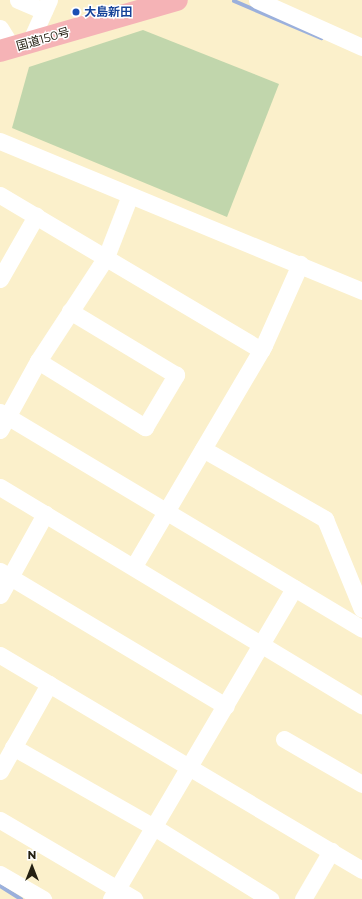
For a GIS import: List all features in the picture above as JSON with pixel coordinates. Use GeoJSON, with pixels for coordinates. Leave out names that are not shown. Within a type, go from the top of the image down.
{"type":"FeatureCollection","features":[{"type":"Feature","properties":{"kind":"highway","name":"国道150号"},"geometry":{"type":"LineString","coordinates":[[14,47],[177,0]]}},
{"type":"Feature","properties":{"kind":"street"},"geometry":{"type":"LineString","coordinates":[[0,28],[14,47],[46,5],[18,0]]}},
{"type":"Feature","properties":{"kind":"street"},"geometry":{"type":"LineString","coordinates":[[257,0],[362,46]]}},
{"type":"Feature","properties":{"kind":"street"},"geometry":{"type":"LineString","coordinates":[[0,141],[300,264],[362,291]]}},
{"type":"Feature","properties":{"kind":"street"},"geometry":{"type":"LineString","coordinates":[[0,195],[261,350]]}},
{"type":"Feature","properties":{"kind":"street"},"geometry":{"type":"LineString","coordinates":[[130,195],[106,257],[38,361],[3,419],[166,512],[362,629]]}},
{"type":"Feature","properties":{"kind":"street"},"geometry":{"type":"LineString","coordinates":[[0,279],[36,216]]}},
{"type":"Feature","properties":{"kind":"street"},"geometry":{"type":"LineString","coordinates":[[134,566],[261,350],[300,264]]}},
{"type":"Feature","properties":{"kind":"street"},"geometry":{"type":"LineString","coordinates":[[38,361],[145,427],[176,375],[70,311]]}},
{"type":"Feature","properties":{"kind":"street"},"geometry":{"type":"LineString","coordinates":[[203,449],[325,519],[362,609]]}},
{"type":"Feature","properties":{"kind":"street"},"geometry":{"type":"LineString","coordinates":[[0,487],[134,566],[362,705]]}},
{"type":"Feature","properties":{"kind":"street"},"geometry":{"type":"LineString","coordinates":[[0,595],[5,574],[45,514]]}},
{"type":"Feature","properties":{"kind":"street"},"geometry":{"type":"LineString","coordinates":[[5,574],[226,706]]}},
{"type":"Feature","properties":{"kind":"street"},"geometry":{"type":"LineString","coordinates":[[114,894],[263,645],[294,588]]}},
{"type":"Feature","properties":{"kind":"street"},"geometry":{"type":"LineString","coordinates":[[0,655],[362,870]]}},
{"type":"Feature","properties":{"kind":"street"},"geometry":{"type":"LineString","coordinates":[[0,771],[49,684]]}},
{"type":"Feature","properties":{"kind":"street"},"geometry":{"type":"LineString","coordinates":[[284,739],[362,784]]}},
{"type":"Feature","properties":{"kind":"street"},"geometry":{"type":"LineString","coordinates":[[13,747],[154,827],[270,899]]}},
{"type":"Feature","properties":{"kind":"street"},"geometry":{"type":"LineString","coordinates":[[0,820],[114,894],[134,899]]}},
{"type":"Feature","properties":{"kind":"street"},"geometry":{"type":"LineString","coordinates":[[303,899],[331,851]]}},
{"type":"Feature","properties":{"kind":"street"},"geometry":{"type":"LineString","coordinates":[[0,874],[42,899]]}},
{"type":"Feature","properties":{"kind":"green space"},"geometry":{"type":"Polygon","coordinates":[[[143,30],[279,84],[227,217],[12,128],[29,67],[143,30]]]}},
{"type":"Feature","properties":{"kind":"waterway"},"geometry":{"type":"LineString","coordinates":[[234,1],[321,38]]}},
{"type":"Feature","properties":{"kind":"waterway"},"geometry":{"type":"LineString","coordinates":[[0,886],[21,899]]}},
{"type":"Feature","properties":{"kind":"place","name":"大島新田"},"geometry":{"type":"Point","coordinates":[76,12]}}]}
